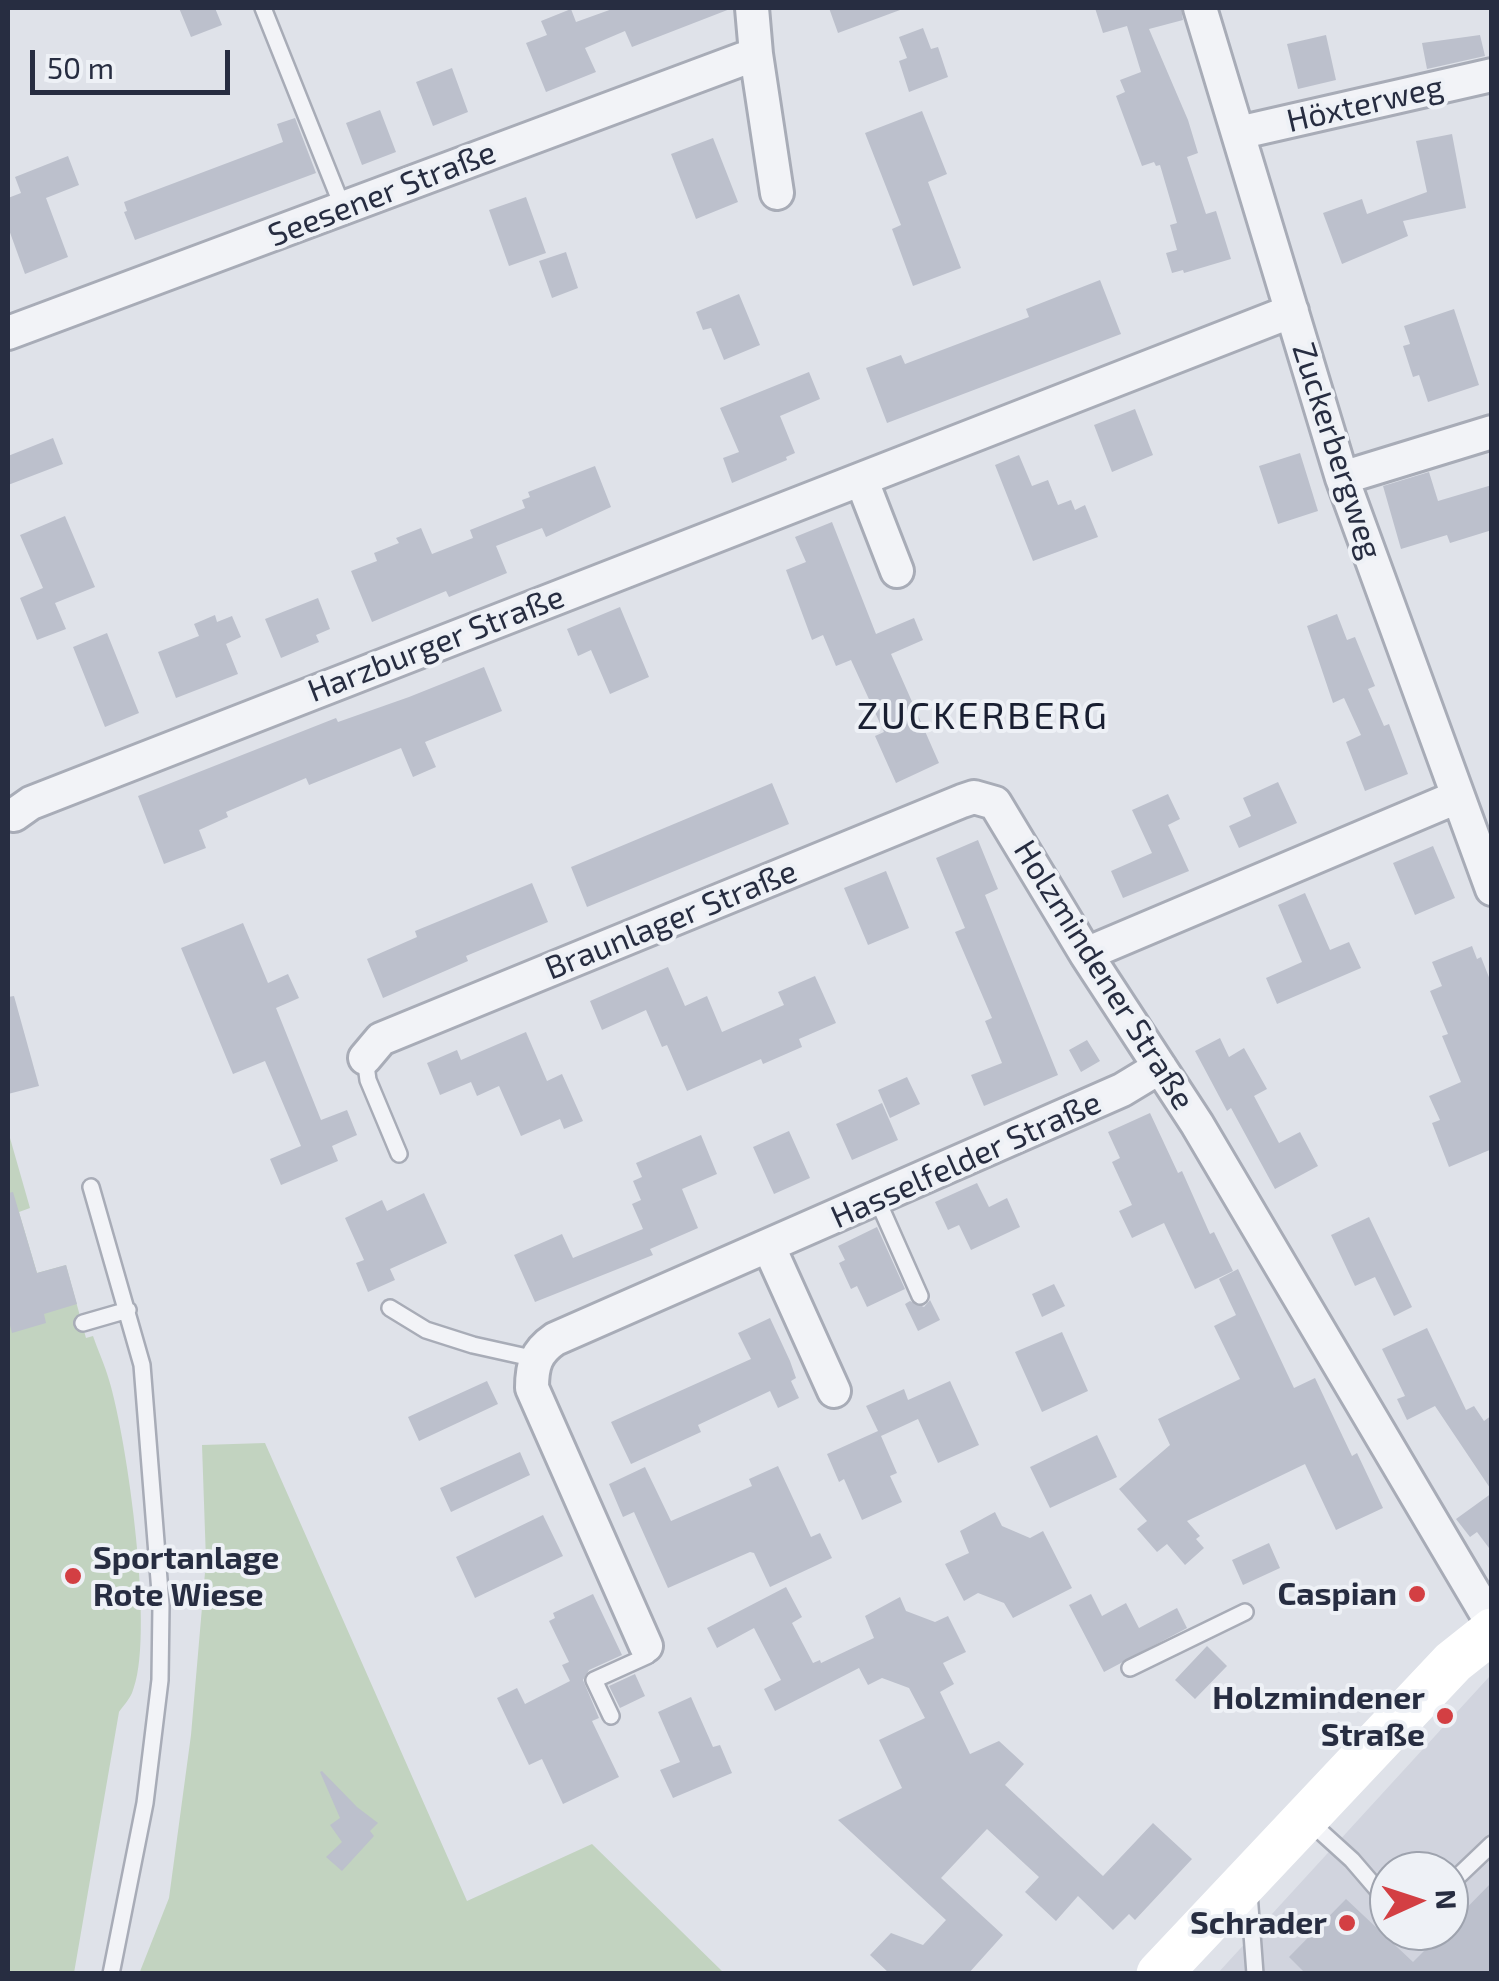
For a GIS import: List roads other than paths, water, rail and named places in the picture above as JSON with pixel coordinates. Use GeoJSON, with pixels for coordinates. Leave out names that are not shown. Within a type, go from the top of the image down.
{"type":"FeatureCollection","features":[{"type":"Feature","properties":{"kind":"main road"},"geometry":{"type":"LineString","coordinates":[[1159,1974],[1452,1662],[1492,1631]]}},
{"type":"Feature","properties":{"kind":"street"},"geometry":{"type":"LineString","coordinates":[[752,8],[777,193]]}},
{"type":"Feature","properties":{"kind":"street","name":"Zuckerbergweg"},"geometry":{"type":"LineString","coordinates":[[1200,8],[1342,478],[1492,889]]}},
{"type":"Feature","properties":{"kind":"street","name":"Seesener Straße"},"geometry":{"type":"LineString","coordinates":[[8,333],[756,54]]}},
{"type":"Feature","properties":{"kind":"street","name":"Höxterweg"},"geometry":{"type":"LineString","coordinates":[[1238,134],[1492,75]]}},
{"type":"Feature","properties":{"kind":"street","name":"Harzburger Straße"},"geometry":{"type":"LineString","coordinates":[[14,815],[31,803],[445,638],[862,481],[1292,311]]}},
{"type":"Feature","properties":{"kind":"street"},"geometry":{"type":"LineString","coordinates":[[1342,478],[1492,432]]}},
{"type":"Feature","properties":{"kind":"street"},"geometry":{"type":"LineString","coordinates":[[862,481],[898,570]]}},
{"type":"Feature","properties":{"kind":"street"},"geometry":{"type":"LineString","coordinates":[[1086,954],[1456,797]]}},
{"type":"Feature","properties":{"kind":"street","name":"Holzmindener Straße"},"geometry":{"type":"LineString","coordinates":[[985,798],[1003,812],[1086,954],[1197,1124],[1492,1624]]}},
{"type":"Feature","properties":{"kind":"street","name":"Braunlager Straße"},"geometry":{"type":"LineString","coordinates":[[365,1058],[380,1039],[962,801],[985,798]]}},
{"type":"Feature","properties":{"kind":"street","name":"Hasselfelder Straße"},"geometry":{"type":"LineString","coordinates":[[536,1358],[542,1348],[556,1339],[1122,1090],[1160,1067]]}},
{"type":"Feature","properties":{"kind":"street"},"geometry":{"type":"LineString","coordinates":[[769,1247],[834,1391]]}},
{"type":"Feature","properties":{"kind":"street"},"geometry":{"type":"LineString","coordinates":[[536,1358],[532,1388],[646,1646]]}},
{"type":"Feature","properties":{"kind":"lane"},"geometry":{"type":"LineString","coordinates":[[263,8],[343,208]]}},
{"type":"Feature","properties":{"kind":"lane"},"geometry":{"type":"LineString","coordinates":[[365,1058],[368,1080],[399,1154]]}},
{"type":"Feature","properties":{"kind":"lane"},"geometry":{"type":"LineString","coordinates":[[91,1187],[142,1364],[162,1605],[160,1680],[146,1803],[110,1974]]}},
{"type":"Feature","properties":{"kind":"lane"},"geometry":{"type":"LineString","coordinates":[[878,1199],[920,1296]]}},
{"type":"Feature","properties":{"kind":"lane"},"geometry":{"type":"LineString","coordinates":[[390,1308],[426,1330],[536,1358]]}},
{"type":"Feature","properties":{"kind":"lane"},"geometry":{"type":"LineString","coordinates":[[83,1324],[128,1310]]}},
{"type":"Feature","properties":{"kind":"lane"},"geometry":{"type":"LineString","coordinates":[[1130,1668],[1245,1612]]}},
{"type":"Feature","properties":{"kind":"lane"},"geometry":{"type":"LineString","coordinates":[[611,1716],[594,1680],[647,1656],[646,1646]]}},
{"type":"Feature","properties":{"kind":"lane"},"geometry":{"type":"LineString","coordinates":[[1306,1819],[1369,1880]]}},
{"type":"Feature","properties":{"kind":"lane"},"geometry":{"type":"LineString","coordinates":[[1469,1866],[1492,1844]]}},
{"type":"Feature","properties":{"kind":"lane"},"geometry":{"type":"LineString","coordinates":[[1248,1880],[1254,1974]]}},
{"type":"Feature","properties":{"kind":"place","name":"Sportanlage Rote Wiese"},"geometry":{"type":"Point","coordinates":[73,1576]}},
{"type":"Feature","properties":{"kind":"place","name":"Caspian"},"geometry":{"type":"Point","coordinates":[1417,1594]}},
{"type":"Feature","properties":{"kind":"place","name":"Holzmindener Straße"},"geometry":{"type":"Point","coordinates":[1445,1716]}},
{"type":"Feature","properties":{"kind":"place","name":"Schrader"},"geometry":{"type":"Point","coordinates":[1347,1923]}},
{"type":"Feature","properties":{"kind":"district","name":"ZUCKERBERG"},"geometry":{"type":"Point","coordinates":[983,716]}}]}
